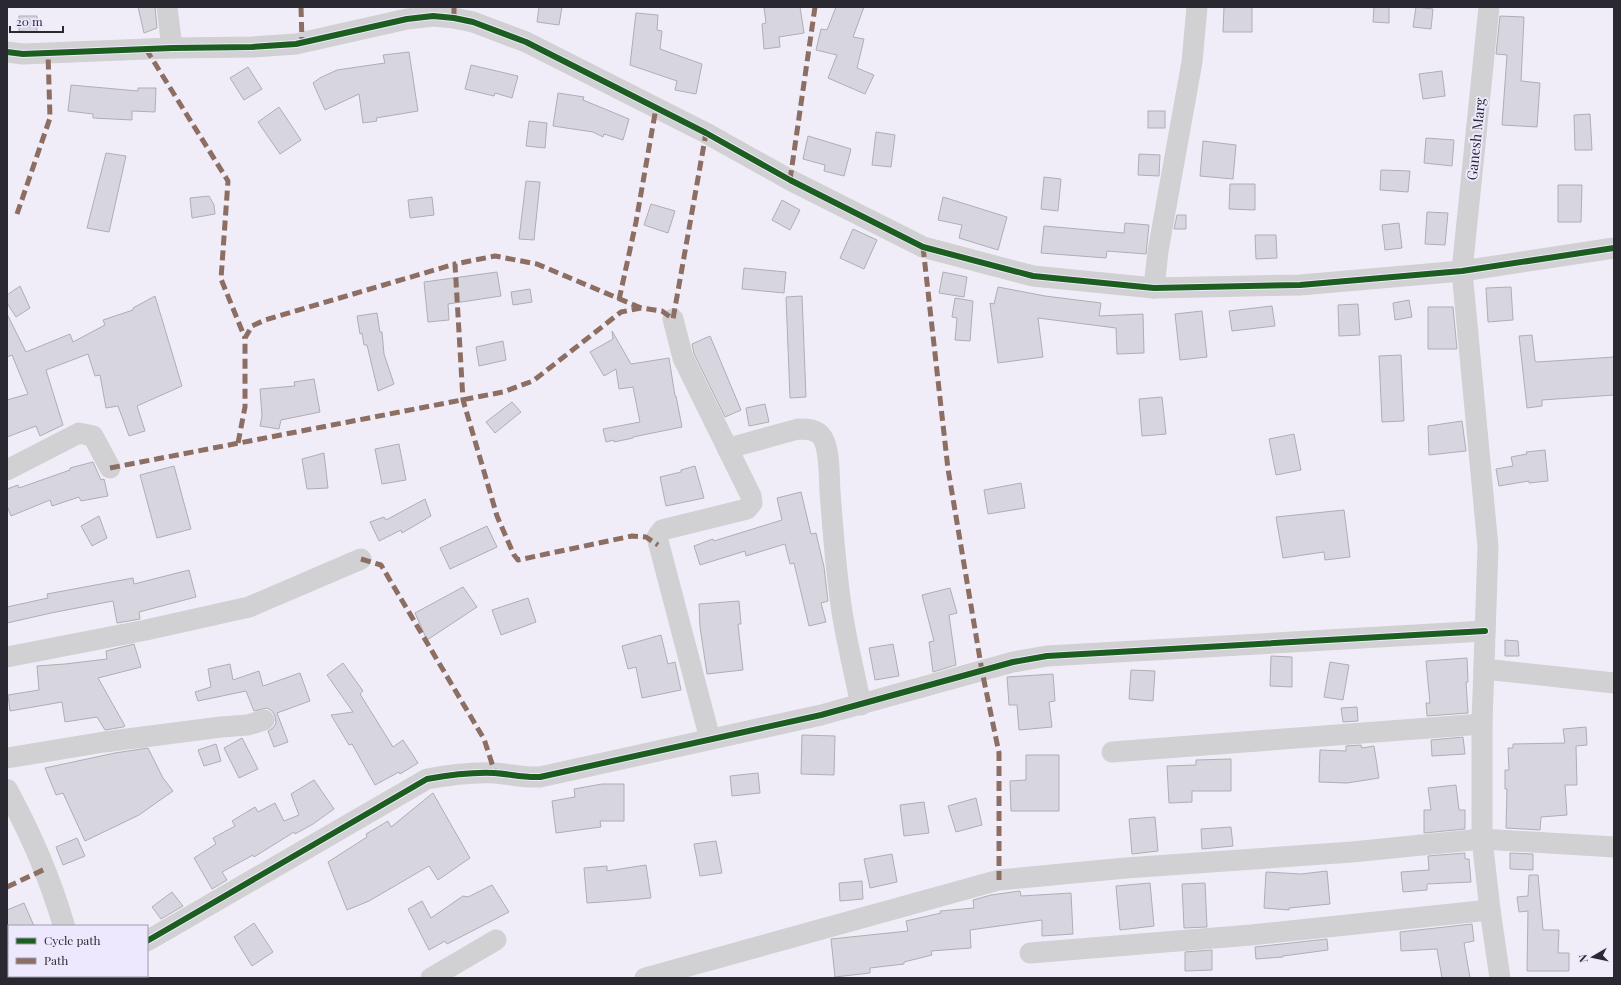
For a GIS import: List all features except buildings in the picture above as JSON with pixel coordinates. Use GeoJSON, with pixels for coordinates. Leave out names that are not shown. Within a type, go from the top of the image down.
{"type":"FeatureCollection","features":[{"type":"Feature","properties":{"kind":"main road"},"geometry":{"type":"LineString","coordinates":[[7,790],[25,823],[45,869],[64,925]]}},
{"type":"Feature","properties":{"kind":"street"},"geometry":{"type":"LineString","coordinates":[[167,7],[172,48]]}},
{"type":"Feature","properties":{"kind":"street"},"geometry":{"type":"LineString","coordinates":[[1154,288],[1158,251],[1192,62],[1197,7]]}},
{"type":"Feature","properties":{"kind":"street","name":"Ganesh Marg"},"geometry":{"type":"LineString","coordinates":[[1489,7],[1462,271],[1488,547],[1482,724],[1482,839],[1500,978]]}},
{"type":"Feature","properties":{"kind":"street"},"geometry":{"type":"LineString","coordinates":[[7,52],[23,54],[172,48],[252,48],[296,44],[407,19],[433,16],[473,22],[526,42],[706,133],[790,180],[923,247],[1033,276],[1154,288],[1300,285],[1462,271],[1614,248]]}},
{"type":"Feature","properties":{"kind":"street"},"geometry":{"type":"LineString","coordinates":[[673,319],[683,358],[751,496],[752,503],[747,509],[662,530],[657,537],[710,739]]}},
{"type":"Feature","properties":{"kind":"street"},"geometry":{"type":"LineString","coordinates":[[728,450],[740,445],[798,429],[808,429],[818,432],[823,438],[829,469],[832,518],[843,619],[862,705]]}},
{"type":"Feature","properties":{"kind":"street"},"geometry":{"type":"LineString","coordinates":[[7,470],[79,433],[93,436],[110,468]]}},
{"type":"Feature","properties":{"kind":"street"},"geometry":{"type":"LineString","coordinates":[[7,657],[146,630],[249,606],[361,559]]}},
{"type":"Feature","properties":{"kind":"street"},"geometry":{"type":"LineString","coordinates":[[148,940],[427,779],[452,774],[488,773],[526,778],[540,777],[821,715],[862,705],[1013,662],[1047,656],[1485,631]]}},
{"type":"Feature","properties":{"kind":"street"},"geometry":{"type":"LineString","coordinates":[[1484,669],[1614,683]]}},
{"type":"Feature","properties":{"kind":"street"},"geometry":{"type":"LineString","coordinates":[[7,758],[104,742],[221,726],[248,725],[264,720]]}},
{"type":"Feature","properties":{"kind":"street"},"geometry":{"type":"LineString","coordinates":[[1112,752],[1482,724]]}},
{"type":"Feature","properties":{"kind":"street"},"geometry":{"type":"LineString","coordinates":[[645,978],[998,880],[1126,868],[1352,852],[1482,839],[1614,847]]}},
{"type":"Feature","properties":{"kind":"street"},"geometry":{"type":"LineString","coordinates":[[1030,953],[1251,935],[1490,910]]}},
{"type":"Feature","properties":{"kind":"street"},"geometry":{"type":"LineString","coordinates":[[431,978],[496,940]]}},
{"type":"Feature","properties":{"kind":"marked path"},"geometry":{"type":"LineString","coordinates":[[301,7],[302,42]]}},
{"type":"Feature","properties":{"kind":"marked path"},"geometry":{"type":"LineString","coordinates":[[454,7],[454,18]]}},
{"type":"Feature","properties":{"kind":"marked path"},"geometry":{"type":"LineString","coordinates":[[790,180],[815,7]]}},
{"type":"Feature","properties":{"kind":"marked path"},"geometry":{"type":"LineString","coordinates":[[146,49],[228,181],[221,279],[245,338]]}},
{"type":"Feature","properties":{"kind":"marked path"},"geometry":{"type":"LineString","coordinates":[[17,214],[50,118],[48,53]]}},
{"type":"Feature","properties":{"kind":"marked path"},"geometry":{"type":"LineString","coordinates":[[619,300],[636,222],[656,108]]}},
{"type":"Feature","properties":{"kind":"marked path"},"geometry":{"type":"LineString","coordinates":[[110,468],[503,392],[533,381],[621,312],[641,308],[662,311],[673,319],[706,133]]}},
{"type":"Feature","properties":{"kind":"marked path"},"geometry":{"type":"LineString","coordinates":[[923,247],[948,469],[982,671],[999,753],[999,880]]}},
{"type":"Feature","properties":{"kind":"marked path"},"geometry":{"type":"LineString","coordinates":[[641,308],[537,264],[495,256],[455,264],[463,400],[497,516],[514,555],[518,560],[632,536],[646,537],[658,545]]}},
{"type":"Feature","properties":{"kind":"marked path"},"geometry":{"type":"LineString","coordinates":[[238,443],[245,407],[245,338],[252,326],[265,320],[455,264]]}},
{"type":"Feature","properties":{"kind":"marked path"},"geometry":{"type":"LineString","coordinates":[[361,559],[381,565],[484,739],[495,773]]}},
{"type":"Feature","properties":{"kind":"marked path"},"geometry":{"type":"LineString","coordinates":[[7,887],[45,869]]}},
{"type":"Feature","properties":{"kind":"cycle path"},"geometry":{"type":"LineString","coordinates":[[7,52],[23,54],[172,48],[252,47],[296,44],[407,19],[433,16],[473,22],[526,42],[706,133],[790,180],[923,247],[1033,276],[1154,288],[1300,285],[1462,271],[1614,248]]}},
{"type":"Feature","properties":{"kind":"cycle path"},"geometry":{"type":"LineString","coordinates":[[148,940],[427,779],[477,773],[540,777],[821,715],[1013,662],[1047,656],[1485,631]]}}]}
